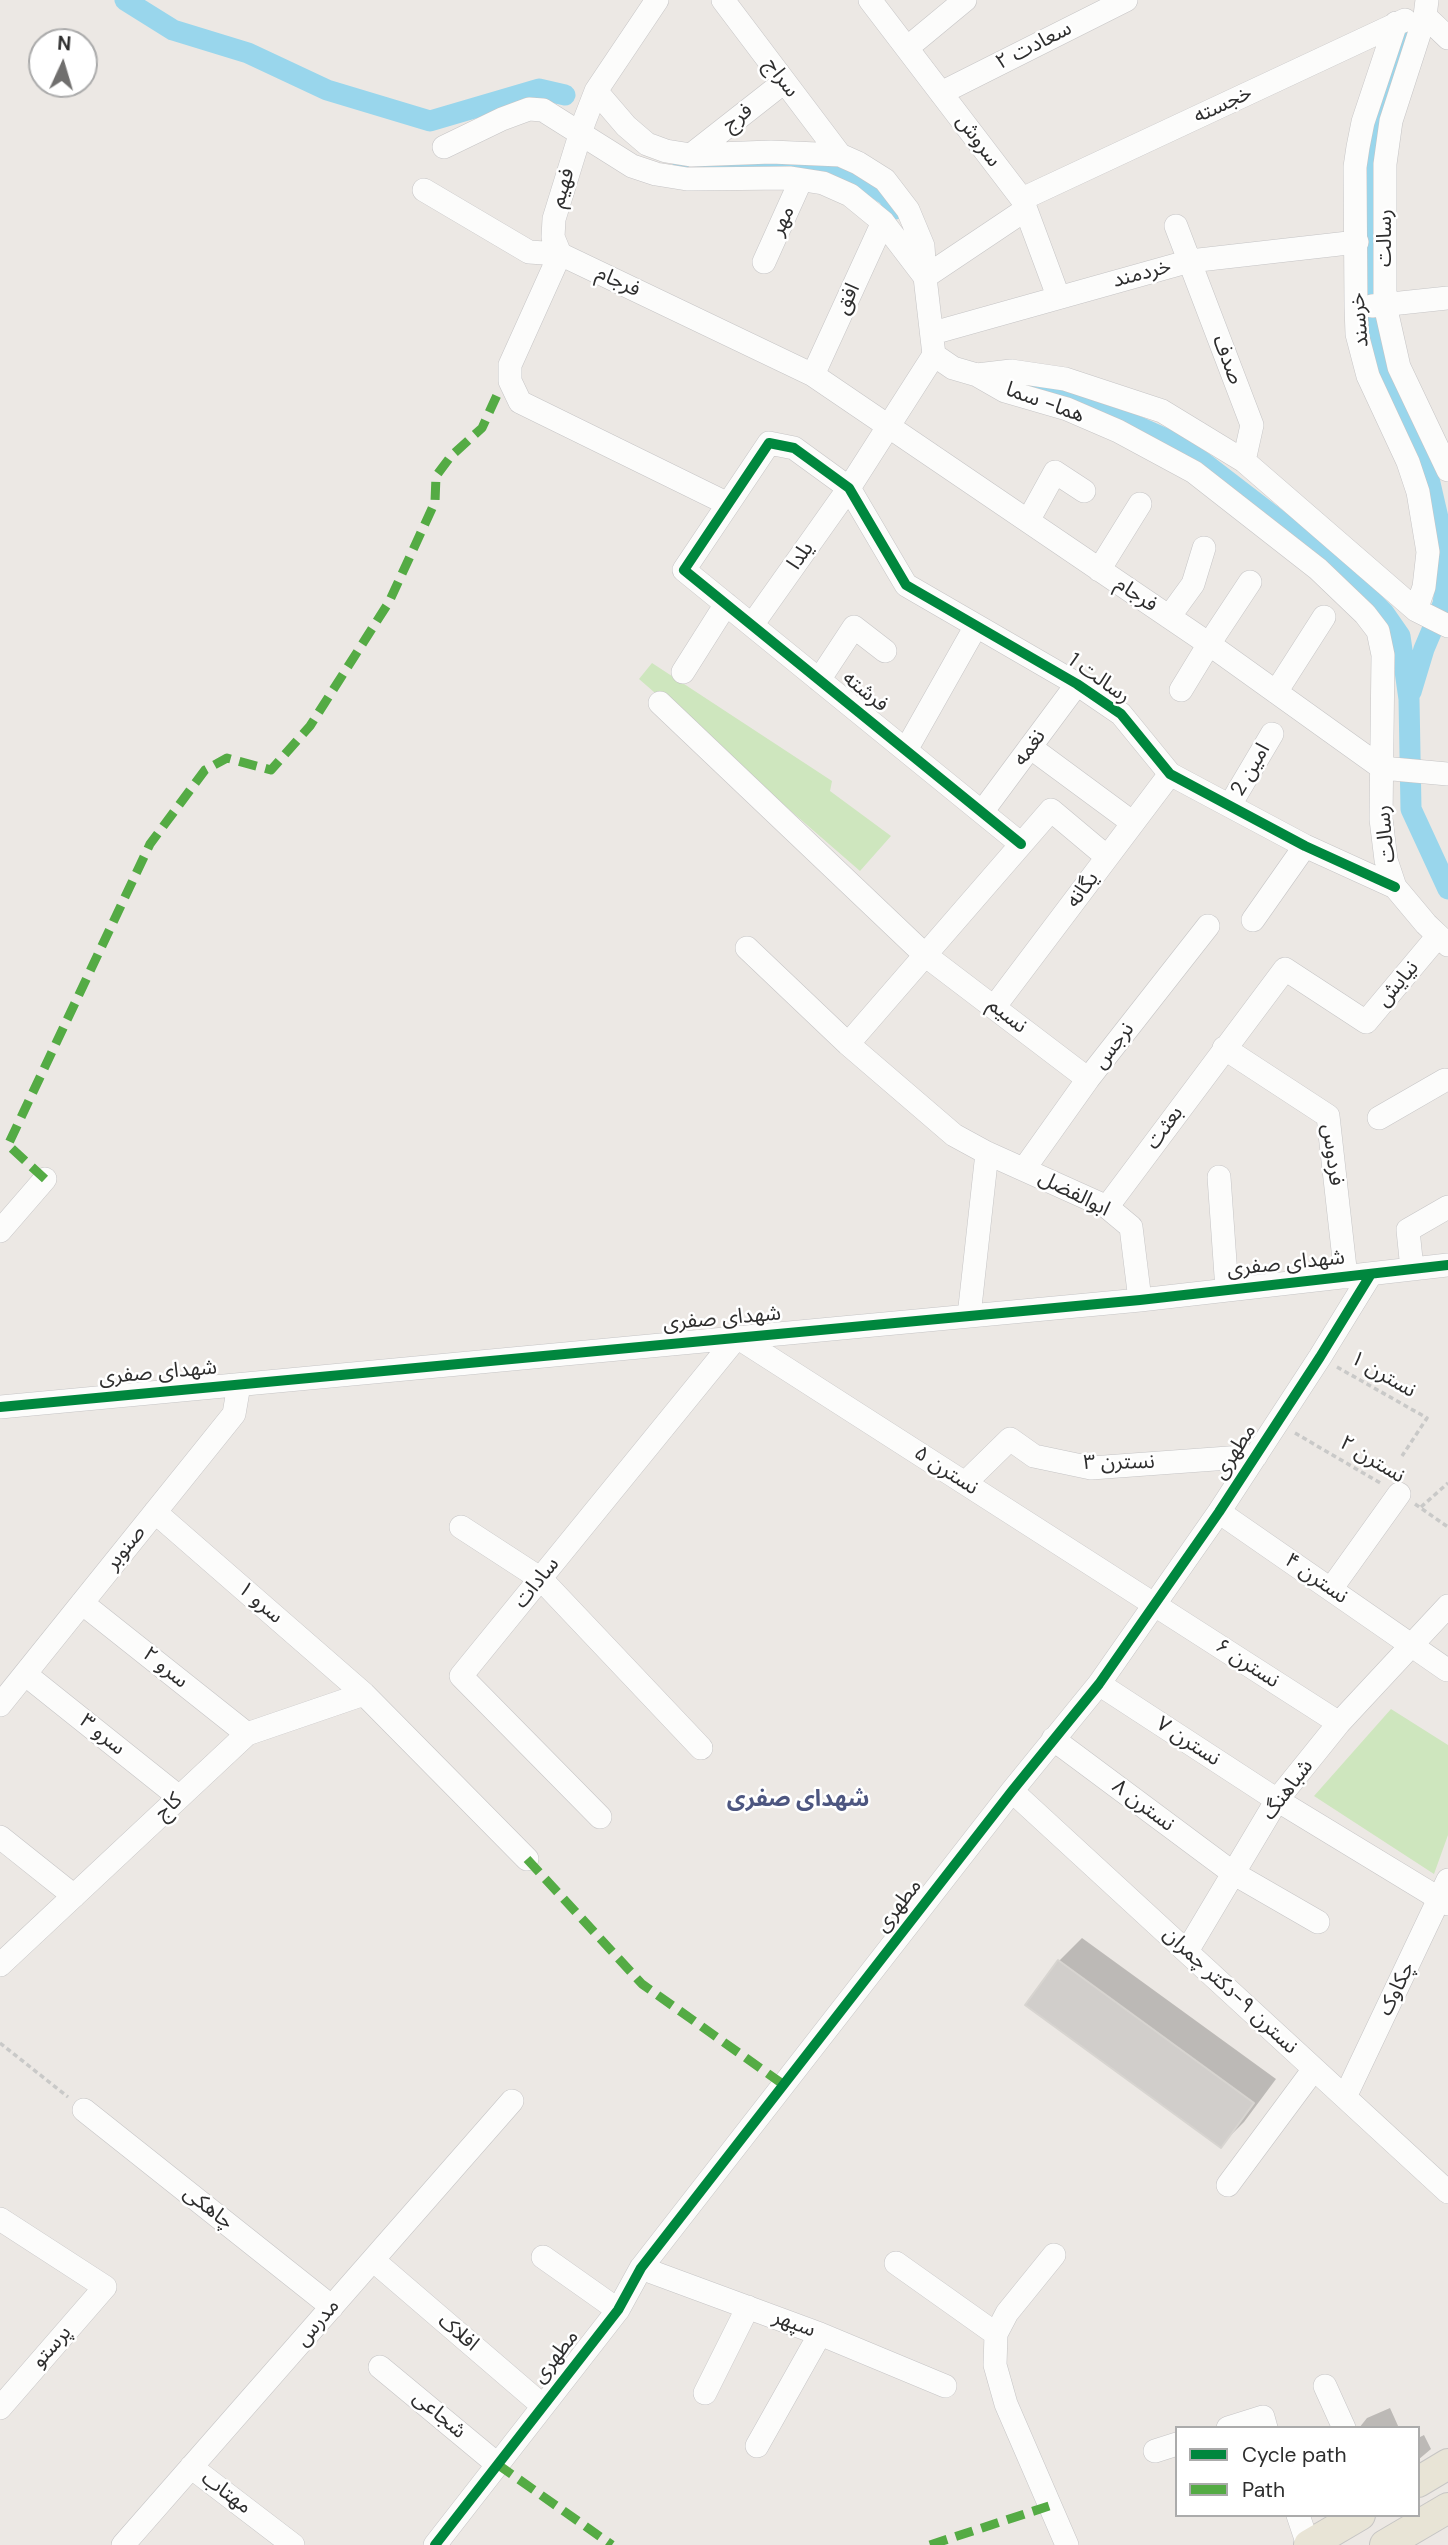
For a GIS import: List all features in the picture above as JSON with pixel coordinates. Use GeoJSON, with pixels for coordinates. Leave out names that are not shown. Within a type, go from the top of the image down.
{"type":"FeatureCollection","features":[{"type":"Feature","properties":{"kind":"main road"},"geometry":{"type":"LineString","coordinates":[[1420,2481],[1448,2464]]}},
{"type":"Feature","properties":{"kind":"main road"},"geometry":{"type":"LineString","coordinates":[[1385,2545],[1448,2508]]}},
{"type":"Feature","properties":{"kind":"main road"},"geometry":{"type":"LineString","coordinates":[[1308,2545],[1357,2517]]}},
{"type":"Feature","properties":{"kind":"street"},"geometry":{"type":"LineString","coordinates":[[657,0],[595,94],[647,144],[666,151],[691,155],[771,152],[840,155],[885,180],[908,210],[923,246],[933,344],[953,368],[977,375]]}},
{"type":"Feature","properties":{"kind":"street","name":"سراج"},"geometry":{"type":"LineString","coordinates":[[723,0],[840,155]]}},
{"type":"Feature","properties":{"kind":"street","name":"سروش"},"geometry":{"type":"LineString","coordinates":[[870,0],[1024,204],[1058,296]]}},
{"type":"Feature","properties":{"kind":"street"},"geometry":{"type":"LineString","coordinates":[[907,48],[965,0]]}},
{"type":"Feature","properties":{"kind":"street","name":"سعادت ۲"},"geometry":{"type":"LineString","coordinates":[[941,93],[1126,0]]}},
{"type":"Feature","properties":{"kind":"street"},"geometry":{"type":"LineString","coordinates":[[1426,8],[1448,38]]}},
{"type":"Feature","properties":{"kind":"street","name":"خجسته"},"geometry":{"type":"LineString","coordinates":[[925,277],[1024,204],[1426,8]]}},
{"type":"Feature","properties":{"kind":"street","name":"رسالت"},"geometry":{"type":"LineString","coordinates":[[1426,8],[1391,121],[1385,164],[1385,305],[1399,367],[1448,470]]}},
{"type":"Feature","properties":{"kind":"street","name":"خرسند"},"geometry":{"type":"LineString","coordinates":[[1396,23],[1363,122],[1355,167],[1356,306],[1357,334],[1368,376],[1408,462],[1418,492],[1428,552],[1424,587],[1416,610]]}},
{"type":"Feature","properties":{"kind":"street","name":"فرج"},"geometry":{"type":"LineString","coordinates":[[691,155],[784,82]]}},
{"type":"Feature","properties":{"kind":"street","name":"فهیم"},"geometry":{"type":"LineString","coordinates":[[560,254],[553,237],[554,219],[595,94]]}},
{"type":"Feature","properties":{"kind":"street"},"geometry":{"type":"LineString","coordinates":[[443,147],[529,109],[543,110],[582,127],[632,166],[656,174],[687,180],[760,177],[823,183],[850,195],[883,222],[925,277]]}},
{"type":"Feature","properties":{"kind":"street","name":"مهر"},"geometry":{"type":"LineString","coordinates":[[764,262],[802,180]]}},
{"type":"Feature","properties":{"kind":"street","name":"فرجام"},"geometry":{"type":"LineString","coordinates":[[424,190],[529,252],[560,254],[813,375],[1209,644],[1382,768]]}},
{"type":"Feature","properties":{"kind":"street","name":"افق"},"geometry":{"type":"LineString","coordinates":[[813,375],[883,222]]}},
{"type":"Feature","properties":{"kind":"street","name":"صدف"},"geometry":{"type":"LineString","coordinates":[[1176,226],[1252,425],[1244,461]]}},
{"type":"Feature","properties":{"kind":"street","name":"خردمند"},"geometry":{"type":"LineString","coordinates":[[933,344],[1058,296],[1190,261],[1357,242]]}},
{"type":"Feature","properties":{"kind":"street"},"geometry":{"type":"LineString","coordinates":[[560,254],[510,365],[510,381],[520,402],[728,504],[769,443],[794,448],[849,488]]}},
{"type":"Feature","properties":{"kind":"street"},"geometry":{"type":"LineString","coordinates":[[1356,306],[1448,298]]}},
{"type":"Feature","properties":{"kind":"street","name":"یلدا"},"geometry":{"type":"LineString","coordinates":[[752,625],[849,488],[933,344]]}},
{"type":"Feature","properties":{"kind":"street","name":"هما- سما"},"geometry":{"type":"LineString","coordinates":[[977,375],[1011,371],[1038,373],[1093,387],[1162,411],[1244,461],[1416,610],[1448,626]]}},
{"type":"Feature","properties":{"kind":"street","name":"هما- سما"},"geometry":{"type":"LineString","coordinates":[[977,375],[1005,391],[1067,409],[1118,431],[1194,472],[1318,569],[1365,614],[1378,631],[1383,654],[1382,768]]}},
{"type":"Feature","properties":{"kind":"street"},"geometry":{"type":"LineString","coordinates":[[1028,522],[1055,472],[1084,491]]}},
{"type":"Feature","properties":{"kind":"street","name":"رسالت 1"},"geometry":{"type":"LineString","coordinates":[[849,488],[906,585],[1077,684],[1121,714],[1170,774],[1305,846],[1395,887]]}},
{"type":"Feature","properties":{"kind":"street","name":"فرشته"},"geometry":{"type":"LineString","coordinates":[[728,504],[684,570],[1021,844]]}},
{"type":"Feature","properties":{"kind":"street"},"geometry":{"type":"LineString","coordinates":[[1099,570],[1140,505]]}},
{"type":"Feature","properties":{"kind":"street"},"geometry":{"type":"LineString","coordinates":[[1169,617],[1193,584],[1203,548]]}},
{"type":"Feature","properties":{"kind":"street"},"geometry":{"type":"LineString","coordinates":[[1181,690],[1250,583]]}},
{"type":"Feature","properties":{"kind":"street"},"geometry":{"type":"LineString","coordinates":[[683,671],[726,604]]}},
{"type":"Feature","properties":{"kind":"street"},"geometry":{"type":"LineString","coordinates":[[1276,692],[1324,617]]}},
{"type":"Feature","properties":{"kind":"street"},"geometry":{"type":"LineString","coordinates":[[906,750],[976,626]]}},
{"type":"Feature","properties":{"kind":"street"},"geometry":{"type":"LineString","coordinates":[[819,680],[854,628],[885,651]]}},
{"type":"Feature","properties":{"kind":"street","name":"نغمه"},"geometry":{"type":"LineString","coordinates":[[982,812],[1077,684]]}},
{"type":"Feature","properties":{"kind":"street","name":"نسیم"},"geometry":{"type":"LineString","coordinates":[[660,703],[925,955],[1088,1079]]}},
{"type":"Feature","properties":{"kind":"street","name":"امین 2"},"geometry":{"type":"LineString","coordinates":[[1230,806],[1272,734]]}},
{"type":"Feature","properties":{"kind":"street"},"geometry":{"type":"LineString","coordinates":[[1030,747],[1133,823]]}},
{"type":"Feature","properties":{"kind":"street"},"geometry":{"type":"LineString","coordinates":[[1382,768],[1448,775]]}},
{"type":"Feature","properties":{"kind":"street","name":"رسالت"},"geometry":{"type":"LineString","coordinates":[[1382,768],[1381,820],[1386,860],[1395,887],[1443,940]]}},
{"type":"Feature","properties":{"kind":"street","name":"یگانه"},"geometry":{"type":"LineString","coordinates":[[995,1006],[1170,774]]}},
{"type":"Feature","properties":{"kind":"street"},"geometry":{"type":"LineString","coordinates":[[848,1044],[1051,810],[1107,857]]}},
{"type":"Feature","properties":{"kind":"street"},"geometry":{"type":"LineString","coordinates":[[1253,920],[1305,846]]}},
{"type":"Feature","properties":{"kind":"street","name":"نرجس"},"geometry":{"type":"LineString","coordinates":[[1024,1169],[1088,1079],[1208,926]]}},
{"type":"Feature","properties":{"kind":"street","name":"نیایش"},"geometry":{"type":"LineString","coordinates":[[1285,969],[1366,1022],[1443,940]]}},
{"type":"Feature","properties":{"kind":"street","name":"ابوالفضل"},"geometry":{"type":"LineString","coordinates":[[747,948],[848,1044],[954,1135],[987,1153],[1107,1207],[1131,1227],[1140,1300]]}},
{"type":"Feature","properties":{"kind":"street","name":"بعثت"},"geometry":{"type":"LineString","coordinates":[[1107,1207],[1285,969]]}},
{"type":"Feature","properties":{"kind":"street","name":"فردوس"},"geometry":{"type":"LineString","coordinates":[[1224,1048],[1328,1116],[1346,1277]]}},
{"type":"Feature","properties":{"kind":"street"},"geometry":{"type":"LineString","coordinates":[[1379,1118],[1443,1075]]}},
{"type":"Feature","properties":{"kind":"street"},"geometry":{"type":"LineString","coordinates":[[969,1316],[987,1153]]}},
{"type":"Feature","properties":{"kind":"street"},"geometry":{"type":"LineString","coordinates":[[1219,1177],[1227,1290]]}},
{"type":"Feature","properties":{"kind":"street"},"geometry":{"type":"LineString","coordinates":[[0,1231],[45,1179]]}},
{"type":"Feature","properties":{"kind":"street"},"geometry":{"type":"LineString","coordinates":[[1412,1269],[1408,1230],[1448,1207]]}},
{"type":"Feature","properties":{"kind":"street","name":"شهدای صفری"},"geometry":{"type":"LineString","coordinates":[[0,1407],[1140,1300],[1412,1269],[1445,1269]]}},
{"type":"Feature","properties":{"kind":"street","name":"مطهری"},"geometry":{"type":"LineString","coordinates":[[435,2545],[618,2310],[641,2268],[1012,1791],[1100,1684],[1219,1512],[1371,1274]]}},
{"type":"Feature","properties":{"kind":"street","name":"نسترن ۵"},"geometry":{"type":"LineString","coordinates":[[737,1337],[1154,1605]]}},
{"type":"Feature","properties":{"kind":"street","name":"سادات"},"geometry":{"type":"LineString","coordinates":[[600,1817],[461,1676],[737,1337]]}},
{"type":"Feature","properties":{"kind":"street","name":"صنوبر"},"geometry":{"type":"LineString","coordinates":[[0,1705],[234,1414],[239,1385]]}},
{"type":"Feature","properties":{"kind":"street","name":"نسترن ۳"},"geometry":{"type":"LineString","coordinates":[[965,1483],[1010,1439],[1034,1455],[1091,1468],[1256,1456]]}},
{"type":"Feature","properties":{"kind":"street"},"geometry":{"type":"LineString","coordinates":[[1331,1589],[1399,1494]]}},
{"type":"Feature","properties":{"kind":"street","name":"سرو ۱"},"geometry":{"type":"LineString","coordinates":[[155,1512],[365,1694],[527,1859]]}},
{"type":"Feature","properties":{"kind":"street","name":"نسترن ۴"},"geometry":{"type":"LineString","coordinates":[[1219,1512],[1447,1670]]}},
{"type":"Feature","properties":{"kind":"street"},"geometry":{"type":"LineString","coordinates":[[461,1527],[541,1578],[701,1748]]}},
{"type":"Feature","properties":{"kind":"street","name":"سرو ۲"},"geometry":{"type":"LineString","coordinates":[[82,1602],[247,1734]]}},
{"type":"Feature","properties":{"kind":"street","name":"نسترن ۶"},"geometry":{"type":"LineString","coordinates":[[1154,1605],[1339,1723]]}},
{"type":"Feature","properties":{"kind":"street","name":"شباهنگ"},"geometry":{"type":"LineString","coordinates":[[1187,1951],[1277,1800],[1339,1723],[1448,1606]]}},
{"type":"Feature","properties":{"kind":"street","name":"سرو ۳"},"geometry":{"type":"LineString","coordinates":[[25,1674],[179,1797]]}},
{"type":"Feature","properties":{"kind":"street","name":"نسترن ۷"},"geometry":{"type":"LineString","coordinates":[[1100,1684],[1277,1800],[1445,1894]]}},
{"type":"Feature","properties":{"kind":"street","name":"کاج"},"geometry":{"type":"LineString","coordinates":[[0,1965],[247,1734],[365,1694]]}},
{"type":"Feature","properties":{"kind":"street","name":"نسترن ۸"},"geometry":{"type":"LineString","coordinates":[[1053,1739],[1233,1873],[1318,1922]]}},
{"type":"Feature","properties":{"kind":"street","name":"نسترن ۹-دکتر چمران"},"geometry":{"type":"LineString","coordinates":[[1012,1791],[1448,2192]]}},
{"type":"Feature","properties":{"kind":"street"},"geometry":{"type":"LineString","coordinates":[[0,1837],[74,1896]]}},
{"type":"Feature","properties":{"kind":"street","name":"چکاوک"},"geometry":{"type":"LineString","coordinates":[[1345,2097],[1445,1894]]}},
{"type":"Feature","properties":{"kind":"street"},"geometry":{"type":"LineString","coordinates":[[1228,2185],[1314,2069]]}},
{"type":"Feature","properties":{"kind":"street","name":"مدرس"},"geometry":{"type":"LineString","coordinates":[[123,2545],[512,2101]]}},
{"type":"Feature","properties":{"kind":"street","name":"چاهکی"},"geometry":{"type":"LineString","coordinates":[[84,2109],[332,2307]]}},
{"type":"Feature","properties":{"kind":"street","name":"پرستو"},"geometry":{"type":"LineString","coordinates":[[0,2219],[105,2287],[0,2408]]}},
{"type":"Feature","properties":{"kind":"street"},"geometry":{"type":"LineString","coordinates":[[1054,2255],[1007,2313],[996,2334],[995,2365],[1006,2403],[1067,2545]]}},
{"type":"Feature","properties":{"kind":"street"},"geometry":{"type":"LineString","coordinates":[[543,2257],[618,2310]]}},
{"type":"Feature","properties":{"kind":"street","name":"افلاک"},"geometry":{"type":"LineString","coordinates":[[373,2260],[543,2406]]}},
{"type":"Feature","properties":{"kind":"street"},"geometry":{"type":"LineString","coordinates":[[896,2263],[996,2334]]}},
{"type":"Feature","properties":{"kind":"street","name":"سپهر"},"geometry":{"type":"LineString","coordinates":[[641,2268],[820,2334],[945,2386]]}},
{"type":"Feature","properties":{"kind":"street"},"geometry":{"type":"LineString","coordinates":[[705,2393],[748,2307]]}},
{"type":"Feature","properties":{"kind":"street"},"geometry":{"type":"LineString","coordinates":[[757,2446],[820,2334]]}},
{"type":"Feature","properties":{"kind":"street","name":"شجاعی"},"geometry":{"type":"LineString","coordinates":[[380,2367],[497,2464]]}},
{"type":"Feature","properties":{"kind":"street"},"geometry":{"type":"LineString","coordinates":[[1325,2386],[1343,2426]]}},
{"type":"Feature","properties":{"kind":"street"},"geometry":{"type":"LineString","coordinates":[[1234,2426],[1263,2417],[1265,2426]]}},
{"type":"Feature","properties":{"kind":"street","name":"مهتاب"},"geometry":{"type":"LineString","coordinates":[[191,2467],[293,2545]]}},
{"type":"Feature","properties":{"kind":"street"},"geometry":{"type":"LineString","coordinates":[[1299,2517],[1308,2545]]}},
{"type":"Feature","properties":{"kind":"path"},"geometry":{"type":"LineString","coordinates":[[1421,1507],[1448,1483]]}},
{"type":"Feature","properties":{"kind":"path"},"geometry":{"type":"LineString","coordinates":[[0,2043],[84,2109]]}},
{"type":"Feature","properties":{"kind":"green space"},"geometry":{"type":"Polygon","coordinates":[[[652,663],[832,781],[830,791],[891,836],[860,871],[639,679],[652,663]]]}},
{"type":"Feature","properties":{"kind":"green space"},"geometry":{"type":"Polygon","coordinates":[[[1391,1709],[1448,1745],[1448,1835],[1434,1874],[1314,1796],[1391,1709]]]}},
{"type":"Feature","properties":{"kind":"building"},"geometry":{"type":"Polygon","coordinates":[[[1058,1960],[1254,2103],[1221,2148],[1025,2005],[1058,1960]]]}},
{"type":"Feature","properties":{"kind":"waterway"},"geometry":{"type":"LineString","coordinates":[[125,0],[173,30],[248,53],[327,90],[430,121],[539,89],[565,95]]}},
{"type":"Feature","properties":{"kind":"waterway"},"geometry":{"type":"LineString","coordinates":[[1407,40],[1380,111],[1368,170],[1368,317],[1374,347],[1430,483],[1447,572],[1443,604],[1424,649],[1411,692]]}},
{"type":"Feature","properties":{"kind":"waterway"},"geometry":{"type":"LineString","coordinates":[[683,164],[727,167],[770,163],[825,166],[860,178],[888,196],[895,209]]}},
{"type":"Feature","properties":{"kind":"waterway"},"geometry":{"type":"LineString","coordinates":[[1012,380],[1067,395],[1182,446],[1333,562],[1384,613],[1400,636],[1409,699],[1411,809],[1448,889]]}},
{"type":"Feature","properties":{"kind":"marked path"},"geometry":{"type":"LineString","coordinates":[[45,1179],[8,1145],[150,844],[205,770],[227,758],[271,770],[310,726],[389,602],[435,502],[436,476],[451,456],[482,428],[497,395]]}},
{"type":"Feature","properties":{"kind":"marked path"},"geometry":{"type":"LineString","coordinates":[[527,1859],[642,1984],[784,2085]]}},
{"type":"Feature","properties":{"kind":"marked path"},"geometry":{"type":"LineString","coordinates":[[497,2464],[612,2545]]}},
{"type":"Feature","properties":{"kind":"marked path"},"geometry":{"type":"LineString","coordinates":[[930,2545],[1049,2506]]}},
{"type":"Feature","properties":{"kind":"cycle path"},"geometry":{"type":"LineString","coordinates":[[1021,844],[684,570],[769,443],[794,448],[849,488],[906,585],[1077,684],[1121,714],[1170,774],[1305,846],[1395,887]]}},
{"type":"Feature","properties":{"kind":"cycle path"},"geometry":{"type":"LineString","coordinates":[[0,1407],[1140,1300],[1448,1265]]}},
{"type":"Feature","properties":{"kind":"cycle path"},"geometry":{"type":"LineString","coordinates":[[435,2545],[618,2310],[641,2268],[1012,1791],[1099,1684],[1219,1512],[1371,1274]]}},
{"type":"Feature","properties":{"kind":"district","name":"شهدای صفری"},"geometry":{"type":"Point","coordinates":[798,1800]}}]}
